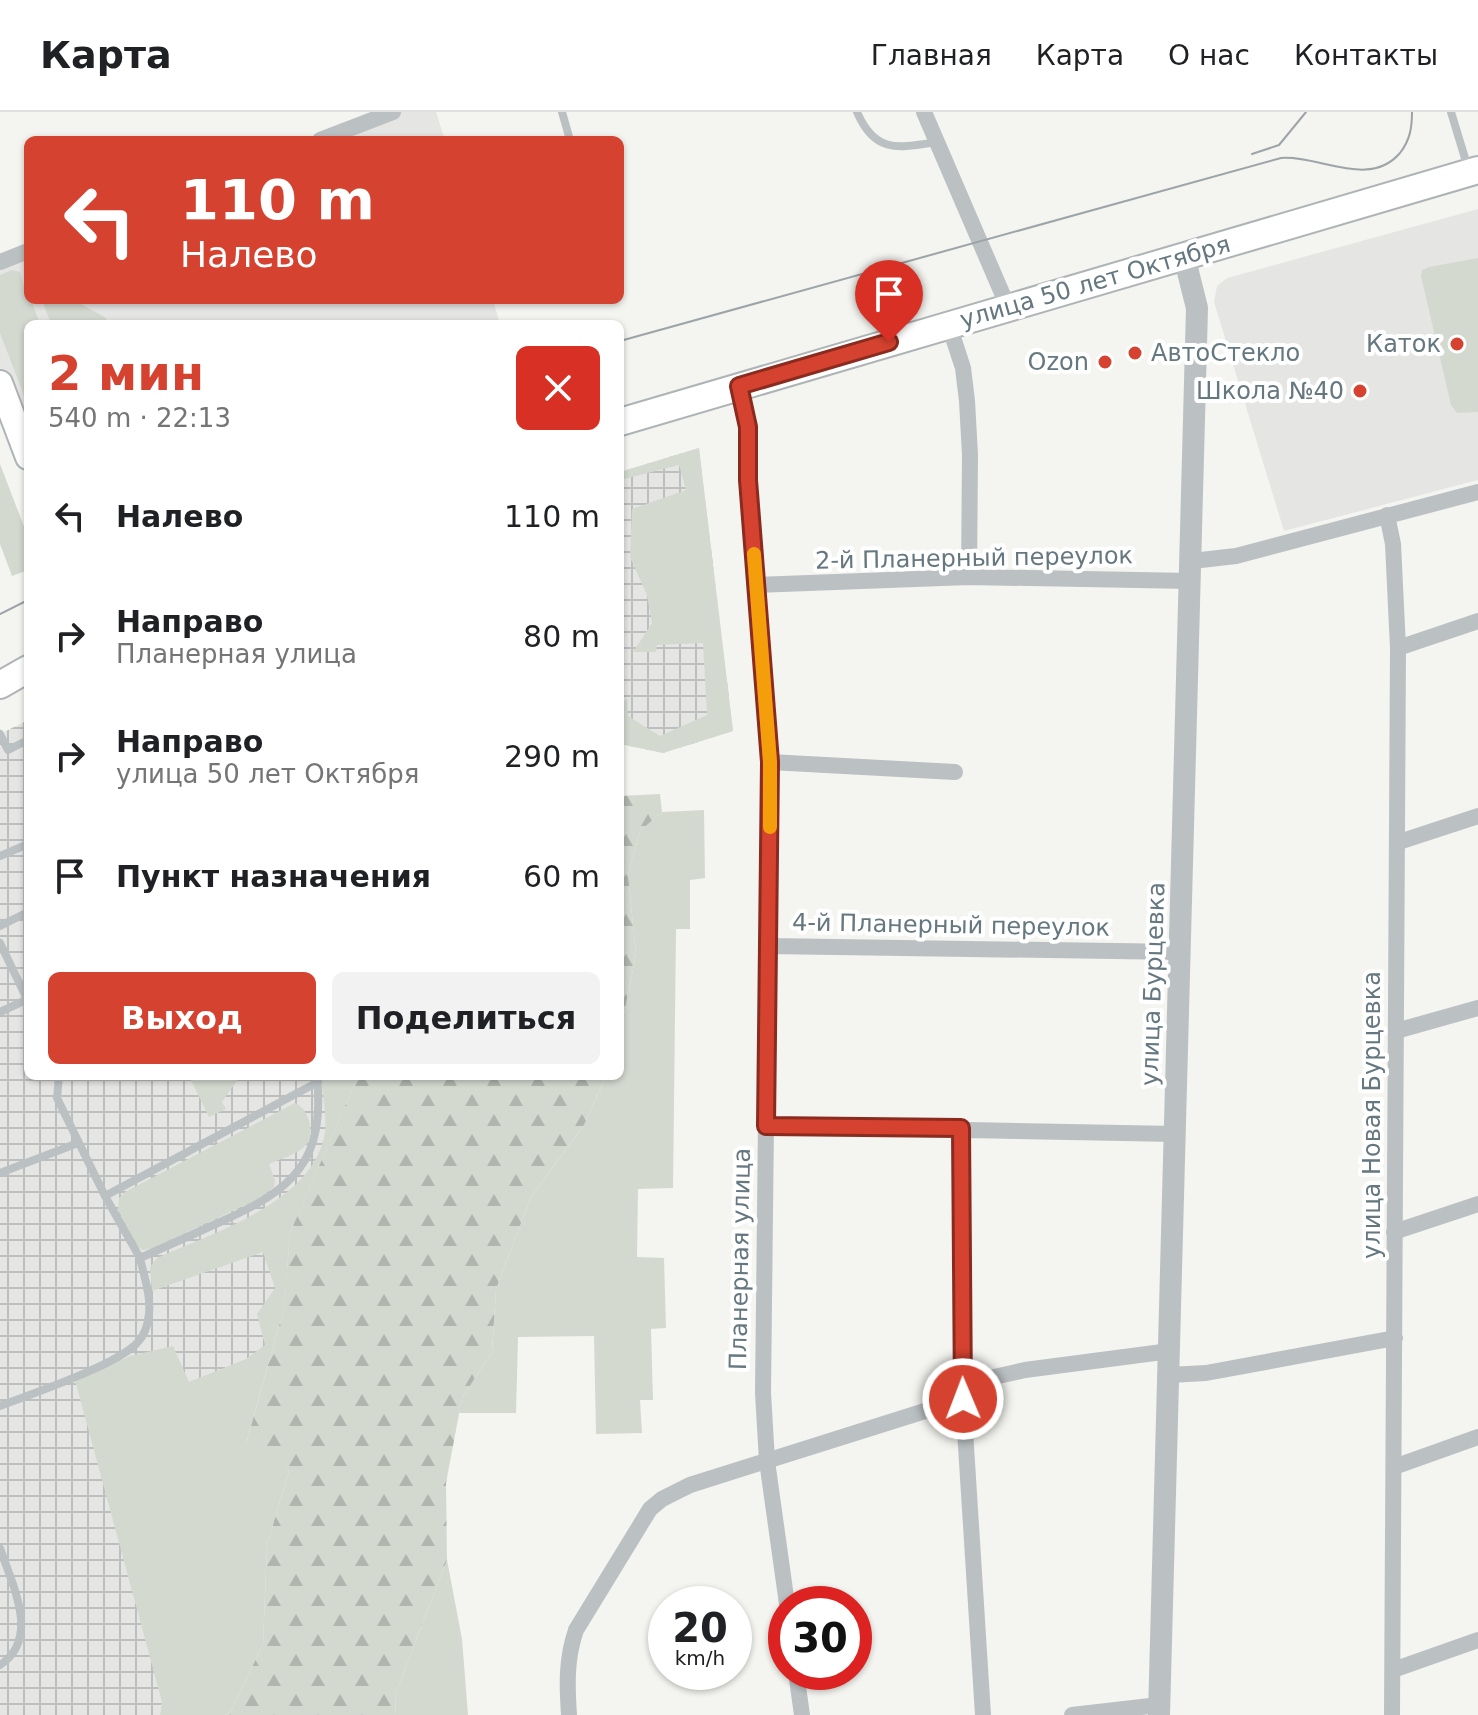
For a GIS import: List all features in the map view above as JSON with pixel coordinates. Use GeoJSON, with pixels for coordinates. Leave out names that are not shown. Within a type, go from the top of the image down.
{"type":"FeatureCollection","features":[{"type":"Feature","properties":{"kind":"main road","name":"улица 50 лет Октября"},"geometry":{"type":"LineString","coordinates":[[624,421],[1474,171]]}},
{"type":"Feature","properties":{"kind":"main road"},"geometry":{"type":"LineString","coordinates":[[0,383],[24,446]]}},
{"type":"Feature","properties":{"kind":"main road"},"geometry":{"type":"LineString","coordinates":[[0,685],[24,671]]}},
{"type":"Feature","properties":{"kind":"street"},"geometry":{"type":"LineString","coordinates":[[328,136],[362,118],[393,112]]}},
{"type":"Feature","properties":{"kind":"street"},"geometry":{"type":"LineString","coordinates":[[924,112],[1008,307]]}},
{"type":"Feature","properties":{"kind":"street"},"geometry":{"type":"LineString","coordinates":[[0,262],[24,253]]}},
{"type":"Feature","properties":{"kind":"street","name":"улица Бурцевка"},"geometry":{"type":"LineString","coordinates":[[1159,1710],[1197,308],[1184,256]]}},
{"type":"Feature","properties":{"kind":"street"},"geometry":{"type":"LineString","coordinates":[[949,325],[963,368],[967,401],[969,577]]}},
{"type":"Feature","properties":{"kind":"street","name":"Планерная улица"},"geometry":{"type":"LineString","coordinates":[[739,386],[748,427],[748,480],[770,762],[763,1393],[767,1461],[784,1586]]}},
{"type":"Feature","properties":{"kind":"street","name":"2-й Планерный переулок"},"geometry":{"type":"LineString","coordinates":[[757,585],[1191,571],[1236,556],[1478,492]]}},
{"type":"Feature","properties":{"kind":"street","name":"улица Новая Бурцевка"},"geometry":{"type":"LineString","coordinates":[[1387,515],[1393,544],[1398,648],[1399,842],[1392,1715]]}},
{"type":"Feature","properties":{"kind":"street"},"geometry":{"type":"LineString","coordinates":[[1398,648],[1478,621]]}},
{"type":"Feature","properties":{"kind":"street"},"geometry":{"type":"LineString","coordinates":[[770,762],[955,772]]}},
{"type":"Feature","properties":{"kind":"street"},"geometry":{"type":"LineString","coordinates":[[1399,842],[1478,816]]}},
{"type":"Feature","properties":{"kind":"street","name":"4-й Планерный переулок"},"geometry":{"type":"LineString","coordinates":[[769,946],[1180,952]]}},
{"type":"Feature","properties":{"kind":"street"},"geometry":{"type":"LineString","coordinates":[[1396,1031],[1478,1008]]}},
{"type":"Feature","properties":{"kind":"street"},"geometry":{"type":"LineString","coordinates":[[766,1126],[1175,1134]]}},
{"type":"Feature","properties":{"kind":"street"},"geometry":{"type":"LineString","coordinates":[[961,1128],[963,1392],[983,1715]]}},
{"type":"Feature","properties":{"kind":"street"},"geometry":{"type":"LineString","coordinates":[[1394,1232],[1478,1204]]}},
{"type":"Feature","properties":{"kind":"street"},"geometry":{"type":"LineString","coordinates":[[1169,1375],[1206,1373],[1395,1338]]}},
{"type":"Feature","properties":{"kind":"street"},"geometry":{"type":"LineString","coordinates":[[569,1715],[566,1673],[576,1630],[650,1509],[662,1499],[690,1485],[1025,1370],[1170,1351]]}},
{"type":"Feature","properties":{"kind":"street"},"geometry":{"type":"LineString","coordinates":[[1394,1467],[1478,1437]]}},
{"type":"Feature","properties":{"kind":"street"},"geometry":{"type":"LineString","coordinates":[[1393,1670],[1478,1640]]}},
{"type":"Feature","properties":{"kind":"street"},"geometry":{"type":"LineString","coordinates":[[799,1690],[802,1715]]}},
{"type":"Feature","properties":{"kind":"street"},"geometry":{"type":"LineString","coordinates":[[1072,1715],[1159,1710]]}},
{"type":"Feature","properties":{"kind":"lane"},"geometry":{"type":"LineString","coordinates":[[562,112],[569,136]]}},
{"type":"Feature","properties":{"kind":"lane"},"geometry":{"type":"LineString","coordinates":[[857,112],[869,134],[888,145],[901,147],[938,142]]}},
{"type":"Feature","properties":{"kind":"lane"},"geometry":{"type":"LineString","coordinates":[[1451,112],[1474,171]]}},
{"type":"Feature","properties":{"kind":"lane"},"geometry":{"type":"LineString","coordinates":[[0,734],[8,750],[24,742]]}},
{"type":"Feature","properties":{"kind":"lane"},"geometry":{"type":"LineString","coordinates":[[0,856],[24,846]]}},
{"type":"Feature","properties":{"kind":"lane"},"geometry":{"type":"LineString","coordinates":[[0,926],[24,914]]}},
{"type":"Feature","properties":{"kind":"lane"},"geometry":{"type":"LineString","coordinates":[[0,943],[24,993]]}},
{"type":"Feature","properties":{"kind":"lane"},"geometry":{"type":"LineString","coordinates":[[0,1012],[24,1000]]}},
{"type":"Feature","properties":{"kind":"lane"},"geometry":{"type":"LineString","coordinates":[[0,1406],[72,1378],[124,1352],[137,1343],[149,1314],[140,1258],[105,1196],[57,1098],[59,1080]]}},
{"type":"Feature","properties":{"kind":"lane"},"geometry":{"type":"LineString","coordinates":[[105,1196],[316,1080]]}},
{"type":"Feature","properties":{"kind":"lane"},"geometry":{"type":"LineString","coordinates":[[140,1258],[261,1204],[284,1187],[301,1166],[314,1140],[319,1112],[318,1080]]}},
{"type":"Feature","properties":{"kind":"lane"},"geometry":{"type":"LineString","coordinates":[[0,1173],[78,1143]]}},
{"type":"Feature","properties":{"kind":"lane"},"geometry":{"type":"LineString","coordinates":[[0,1548],[20,1612],[22,1632],[18,1648],[0,1665]]}},
{"type":"Feature","properties":{"kind":"shaded area"},"geometry":{"type":"Polygon","coordinates":[[[399,112],[436,112],[444,136],[334,136],[399,112]]]}},
{"type":"Feature","properties":{"kind":"shaded area","name":"Школа №40"},"geometry":{"type":"Polygon","coordinates":[[[1478,209],[1478,480],[1284,531],[1214,302],[1217,286],[1227,278],[1478,209]]]}},
{"type":"Feature","properties":{"kind":"shaded area"},"geometry":{"type":"Polygon","coordinates":[[[24,250],[24,304],[494,304],[499,320],[24,320],[24,445],[0,384],[0,259],[24,250]]]}},
{"type":"Feature","properties":{"kind":"shaded area"},"geometry":{"type":"Polygon","coordinates":[[[699,448],[733,731],[663,753],[624,745],[624,471],[699,448]]]}},
{"type":"Feature","properties":{"kind":"shaded area"},"geometry":{"type":"Polygon","coordinates":[[[24,722],[24,1080],[356,1080],[290,1233],[284,1308],[160,1715],[0,1715],[0,734],[24,722]]]}},
{"type":"Feature","properties":{"kind":"green space","name":"Каток"},"geometry":{"type":"Polygon","coordinates":[[[1478,258],[1478,412],[1457,413],[1451,405],[1421,276],[1422,270],[1429,267],[1478,258]]]}},
{"type":"Feature","properties":{"kind":"green space"},"geometry":{"type":"Polygon","coordinates":[[[12,270],[20,272],[24,304],[32,304],[38,320],[24,320],[24,396],[0,333],[0,275],[12,270]]]}},
{"type":"Feature","properties":{"kind":"green space"},"geometry":{"type":"Polygon","coordinates":[[[44,304],[81,304],[107,320],[50,320],[44,304]]]}},
{"type":"Feature","properties":{"kind":"green space"},"geometry":{"type":"Polygon","coordinates":[[[699,448],[733,731],[663,753],[624,745],[624,701],[627,699],[628,716],[660,736],[707,715],[703,643],[657,645],[656,652],[633,652],[652,623],[647,595],[630,557],[632,509],[686,490],[679,465],[624,479],[624,471],[699,448]]]}},
{"type":"Feature","properties":{"kind":"green space"},"geometry":{"type":"Polygon","coordinates":[[[0,464],[24,527],[24,572],[12,576],[0,544],[0,464]]]}},
{"type":"Feature","properties":{"kind":"green space"},"geometry":{"type":"Polygon","coordinates":[[[660,794],[662,812],[640,831],[628,875],[636,954],[624,1014],[624,796],[660,794]]]}},
{"type":"Feature","properties":{"kind":"green space"},"geometry":{"type":"Polygon","coordinates":[[[704,810],[705,878],[690,880],[690,929],[676,929],[673,1188],[638,1189],[637,1257],[664,1258],[666,1328],[651,1329],[653,1400],[640,1400],[642,1433],[596,1434],[594,1336],[518,1337],[516,1413],[459,1413],[462,1398],[492,1352],[496,1289],[531,1197],[584,1125],[604,1080],[624,1080],[624,1014],[636,954],[628,875],[640,831],[662,812],[704,810]]]}},
{"type":"Feature","properties":{"kind":"green space"},"geometry":{"type":"Polygon","coordinates":[[[191,1080],[237,1080],[222,1102],[226,1109],[209,1117],[191,1080]]]}},
{"type":"Feature","properties":{"kind":"green space"},"geometry":{"type":"Polygon","coordinates":[[[321,1080],[356,1080],[290,1233],[284,1308],[246,1444],[279,1458],[289,1471],[267,1545],[263,1644],[231,1711],[225,1715],[160,1715],[162,1702],[75,1380],[130,1356],[173,1346],[189,1382],[246,1359],[265,1345],[257,1314],[275,1288],[263,1252],[152,1291],[150,1267],[157,1258],[232,1226],[282,1196],[302,1178],[317,1156],[325,1132],[321,1080]]]}},
{"type":"Feature","properties":{"kind":"green space"},"geometry":{"type":"Polygon","coordinates":[[[356,1080],[604,1080],[584,1125],[531,1197],[496,1289],[492,1352],[462,1398],[446,1483],[447,1560],[395,1695],[396,1715],[225,1715],[231,1711],[263,1644],[267,1545],[289,1471],[278,1458],[262,1468],[246,1444],[284,1308],[290,1233],[356,1080]]]}},
{"type":"Feature","properties":{"kind":"green space"},"geometry":{"type":"Polygon","coordinates":[[[295,1103],[308,1117],[310,1136],[301,1150],[269,1164],[275,1180],[274,1187],[258,1199],[153,1248],[143,1250],[138,1247],[118,1210],[119,1198],[125,1192],[295,1103]]]}},
{"type":"Feature","properties":{"kind":"green space"},"geometry":{"type":"Polygon","coordinates":[[[447,1560],[462,1639],[468,1715],[396,1715],[395,1695],[447,1560]]]}},
{"type":"Feature","properties":{"kind":"tram line"},"geometry":{"type":"LineString","coordinates":[[1252,154],[1279,145],[1306,112]]}},
{"type":"Feature","properties":{"kind":"tram line"},"geometry":{"type":"LineString","coordinates":[[624,340],[1281,158],[1359,170],[1374,169],[1400,153],[1410,134],[1412,112]]}},
{"type":"Feature","properties":{"kind":"tram line"},"geometry":{"type":"LineString","coordinates":[[0,614],[24,602]]}},
{"type":"Feature","properties":{"kind":"slow traffic"},"geometry":{"type":"LineString","coordinates":[[754,554],[770,762],[770,827]]}},
{"type":"Feature","properties":{"kind":"place","name":"Каток"},"geometry":{"type":"Point","coordinates":[1457,344]}},
{"type":"Feature","properties":{"kind":"place","name":"АвтоСтекло"},"geometry":{"type":"Point","coordinates":[1135,353]}},
{"type":"Feature","properties":{"kind":"place","name":"Ozon"},"geometry":{"type":"Point","coordinates":[1105,362]}},
{"type":"Feature","properties":{"kind":"place","name":"Школа №40"},"geometry":{"type":"Point","coordinates":[1360,391]}},
{"type":"Feature","properties":{"kind":"route"},"geometry":{"type":"LineString","coordinates":[[889,342],[739,386],[748,427],[748,480],[770,762],[766,1126],[961,1128],[963,1399]]}}]}
